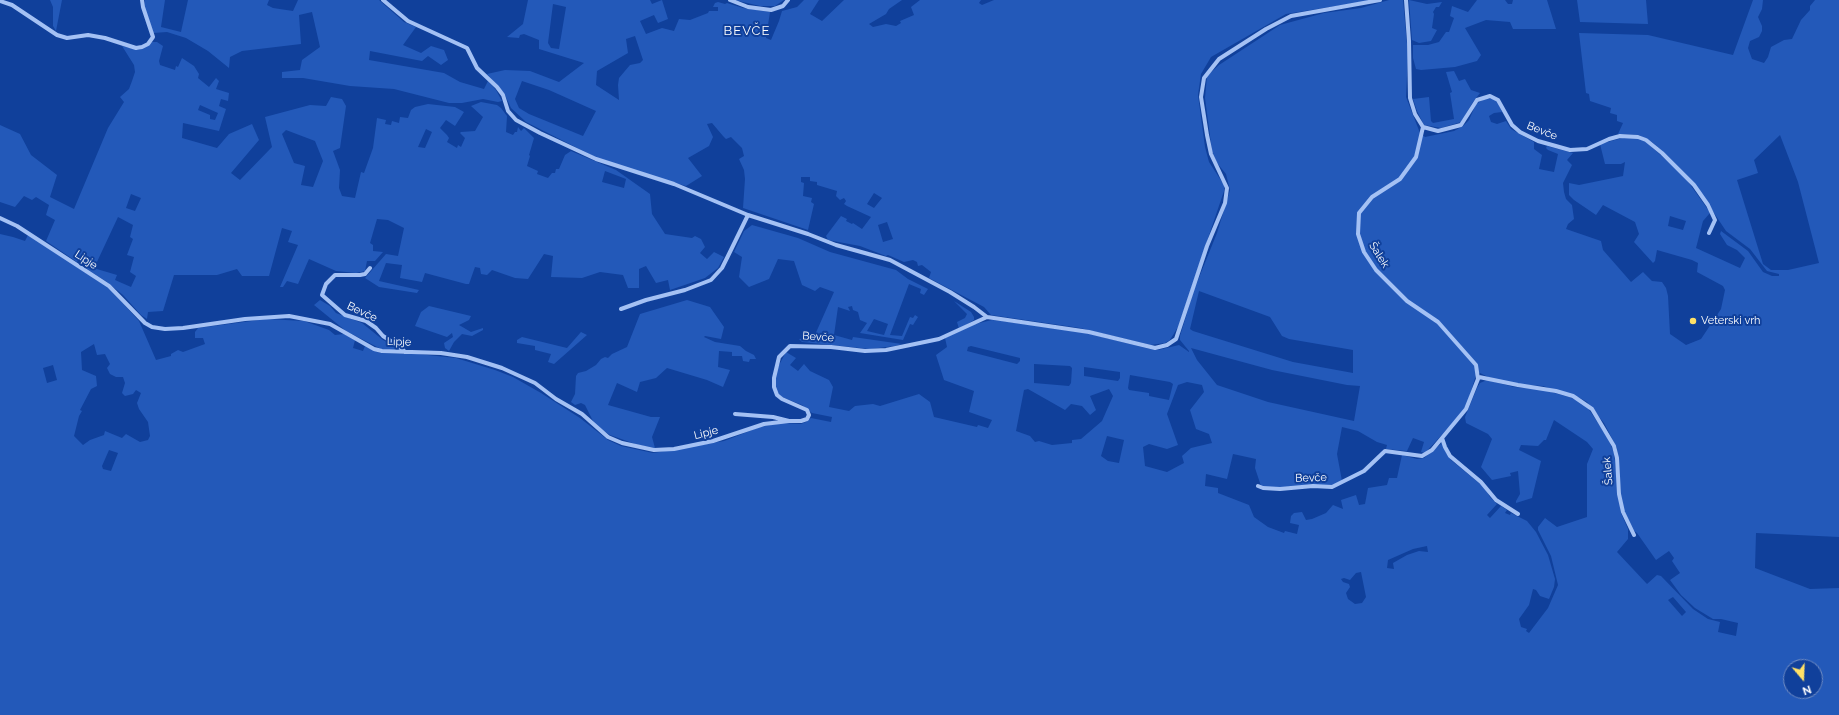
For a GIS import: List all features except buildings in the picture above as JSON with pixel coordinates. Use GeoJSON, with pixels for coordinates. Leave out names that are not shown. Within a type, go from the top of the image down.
{"type":"FeatureCollection","features":[{"type":"Feature","properties":{"kind":"street"},"geometry":{"type":"LineString","coordinates":[[0,1],[12,6],[57,35],[67,38],[88,35],[136,48],[148,44],[153,37],[142,0]]}},
{"type":"Feature","properties":{"kind":"street"},"geometry":{"type":"LineString","coordinates":[[383,0],[408,21],[467,48],[477,68],[497,87],[503,95],[508,112],[516,120],[596,159],[674,184],[748,215],[808,234],[836,245],[890,260],[950,292],[987,317],[1089,332],[1155,348],[1167,345],[1176,339],[1207,246],[1225,203],[1227,188],[1211,154],[1207,135],[1201,96],[1204,78],[1219,59],[1266,28],[1291,16],[1380,0]]}},
{"type":"Feature","properties":{"kind":"street"},"geometry":{"type":"LineString","coordinates":[[730,0],[748,7],[771,10],[783,6],[788,0]]}},
{"type":"Feature","properties":{"kind":"street"},"geometry":{"type":"LineString","coordinates":[[1406,0],[1409,41],[1410,98],[1415,114],[1423,127]]}},
{"type":"Feature","properties":{"kind":"street","name":"Bevče"},"geometry":{"type":"LineString","coordinates":[[1423,127],[1438,131],[1461,125],[1477,100],[1490,96],[1498,100],[1512,125],[1520,132],[1538,141],[1570,150],[1587,149],[1608,139],[1620,136],[1638,137],[1646,140],[1662,153],[1694,185],[1708,205],[1715,220],[1709,233]]}},
{"type":"Feature","properties":{"kind":"street","name":"Šalek"},"geometry":{"type":"LineString","coordinates":[[1423,127],[1416,157],[1400,179],[1372,197],[1359,213],[1358,234],[1364,252],[1376,270],[1406,301],[1438,322],[1476,365],[1479,377],[1556,391],[1573,396],[1592,409],[1614,446],[1617,458],[1619,494],[1623,512],[1634,535]]}},
{"type":"Feature","properties":{"kind":"street"},"geometry":{"type":"LineString","coordinates":[[621,309],[646,300],[685,290],[711,280],[722,268],[748,215]]}},
{"type":"Feature","properties":{"kind":"street","name":"Lipje"},"geometry":{"type":"LineString","coordinates":[[0,218],[24,230],[117,292],[145,323],[152,327],[165,329],[183,328],[245,319],[289,316],[330,324],[374,349],[382,351],[441,353],[467,357],[502,368],[535,383],[556,399],[582,414],[608,437],[622,443],[654,450],[674,449],[713,441],[764,424],[789,421]]}},
{"type":"Feature","properties":{"kind":"street","name":"Bevče"},"geometry":{"type":"LineString","coordinates":[[370,268],[365,274],[360,275],[335,275],[326,284],[322,295],[341,313],[366,321],[405,352]]}},
{"type":"Feature","properties":{"kind":"street","name":"Bevče"},"geometry":{"type":"LineString","coordinates":[[735,414],[773,417],[789,421],[800,421],[807,419],[809,415],[807,410],[782,399],[777,395],[774,387],[774,378],[779,357],[790,346],[831,347],[865,351],[886,350],[939,339],[987,317]]}},
{"type":"Feature","properties":{"kind":"street"},"geometry":{"type":"LineString","coordinates":[[1479,377],[1466,409],[1442,438],[1450,456],[1481,482],[1496,500],[1518,514]]}},
{"type":"Feature","properties":{"kind":"street","name":"Bevče"},"geometry":{"type":"LineString","coordinates":[[1258,486],[1269,488],[1313,486],[1332,487],[1364,471],[1385,452],[1422,456],[1432,450],[1442,438]]}},
{"type":"Feature","properties":{"kind":"shaded area"},"geometry":{"type":"Polygon","coordinates":[[[50,0],[62,0],[56,31],[53,26],[53,7],[50,0]]]}},
{"type":"Feature","properties":{"kind":"shaded area"},"geometry":{"type":"Polygon","coordinates":[[[145,0],[165,0],[161,27],[181,32],[188,0],[269,0],[267,5],[273,8],[293,11],[298,0],[379,0],[404,22],[416,27],[403,45],[421,53],[431,46],[444,50],[448,60],[441,65],[428,56],[422,61],[370,51],[369,60],[444,73],[460,82],[484,89],[488,81],[496,90],[502,101],[498,102],[483,99],[462,103],[449,103],[394,89],[350,86],[303,78],[282,78],[282,72],[300,70],[302,60],[320,47],[312,12],[299,15],[301,44],[242,51],[230,57],[229,68],[208,51],[186,38],[167,32],[153,33],[144,9],[145,0]]]}},
{"type":"Feature","properties":{"kind":"shaded area"},"geometry":{"type":"Polygon","coordinates":[[[528,0],[650,0],[652,4],[662,0],[668,19],[658,23],[654,15],[640,21],[646,34],[662,28],[674,31],[679,19],[690,20],[708,13],[709,11],[718,11],[718,7],[713,7],[715,3],[727,3],[743,8],[770,12],[766,38],[771,40],[782,11],[797,7],[804,0],[819,0],[810,14],[822,21],[844,0],[902,0],[889,9],[886,14],[869,24],[873,27],[886,24],[896,26],[901,23],[900,21],[914,15],[911,7],[920,0],[981,0],[979,3],[982,5],[994,0],[1374,0],[1286,14],[1211,57],[1201,74],[1198,95],[1205,147],[1209,162],[1224,185],[1224,191],[1178,327],[1170,340],[1165,343],[1151,345],[1080,328],[991,315],[984,307],[929,278],[931,272],[922,265],[918,266],[917,262],[913,260],[904,262],[860,246],[828,240],[826,236],[841,216],[847,219],[846,221],[852,224],[853,223],[862,229],[871,217],[847,206],[844,204],[846,201],[844,198],[840,200],[836,196],[837,191],[817,185],[817,182],[810,181],[810,177],[801,177],[801,182],[804,183],[803,196],[812,198],[811,202],[814,204],[808,230],[743,208],[745,179],[744,170],[739,159],[744,156],[742,148],[731,137],[726,139],[712,123],[707,124],[713,137],[709,146],[688,158],[702,176],[686,186],[627,169],[599,159],[526,122],[511,108],[504,93],[487,74],[505,70],[530,71],[559,82],[584,63],[539,49],[539,40],[524,34],[520,35],[519,38],[507,37],[523,24],[528,0]],[[553,4],[548,43],[551,48],[559,49],[566,7],[553,4]],[[635,36],[626,39],[628,53],[597,71],[596,85],[619,100],[619,78],[630,65],[640,63],[643,60],[635,36]],[[522,81],[515,99],[519,108],[529,114],[583,136],[596,111],[549,90],[522,81]],[[874,193],[867,204],[874,208],[882,198],[874,193]],[[887,222],[878,225],[883,242],[893,239],[887,222]]]}},
{"type":"Feature","properties":{"kind":"shaded area"},"geometry":{"type":"Polygon","coordinates":[[[734,0],[784,0],[775,6],[760,6],[734,0]]]}},
{"type":"Feature","properties":{"kind":"shaded area"},"geometry":{"type":"Polygon","coordinates":[[[1389,0],[1403,0],[1408,55],[1406,97],[1420,133],[1425,137],[1454,131],[1463,126],[1469,120],[1476,104],[1486,98],[1493,99],[1498,102],[1502,112],[1494,113],[1489,116],[1491,122],[1497,124],[1506,121],[1511,129],[1534,142],[1534,149],[1542,155],[1539,169],[1554,172],[1558,154],[1548,150],[1546,148],[1547,146],[1573,153],[1567,160],[1572,165],[1563,183],[1566,199],[1572,205],[1574,219],[1568,224],[1566,229],[1601,241],[1603,250],[1631,282],[1643,272],[1652,281],[1662,282],[1666,288],[1668,296],[1670,334],[1686,345],[1701,339],[1721,309],[1725,290],[1723,286],[1697,272],[1698,263],[1692,260],[1657,250],[1655,261],[1653,263],[1634,242],[1639,234],[1635,222],[1603,205],[1596,215],[1569,195],[1569,183],[1579,185],[1623,176],[1625,162],[1621,164],[1605,164],[1600,144],[1626,137],[1636,137],[1645,141],[1684,176],[1710,213],[1703,221],[1696,248],[1740,268],[1745,258],[1737,250],[1727,245],[1720,234],[1721,231],[1748,251],[1763,272],[1772,276],[1779,276],[1779,274],[1767,271],[1750,249],[1726,231],[1694,183],[1668,156],[1652,142],[1639,135],[1618,134],[1623,123],[1617,121],[1617,115],[1610,113],[1611,108],[1590,101],[1589,94],[1586,93],[1579,33],[1648,35],[1733,55],[1753,0],[1763,0],[1762,9],[1758,17],[1762,26],[1762,31],[1759,37],[1750,41],[1748,48],[1752,59],[1764,63],[1768,57],[1771,47],[1784,40],[1792,39],[1801,20],[1810,10],[1810,6],[1815,0],[1839,0],[1839,537],[1756,533],[1755,568],[1810,589],[1839,588],[1839,715],[0,715],[0,234],[25,241],[28,235],[109,288],[139,321],[156,360],[171,356],[171,354],[178,350],[183,352],[205,344],[203,338],[195,338],[195,332],[198,328],[267,319],[304,321],[329,330],[335,335],[344,334],[355,340],[353,348],[363,351],[365,346],[380,353],[418,354],[456,358],[495,370],[513,377],[541,393],[580,418],[608,440],[621,446],[653,453],[724,441],[760,427],[782,423],[801,424],[811,418],[831,422],[832,417],[812,413],[802,405],[778,394],[775,386],[775,379],[778,367],[786,352],[796,358],[790,365],[798,371],[804,364],[810,371],[829,380],[833,387],[829,407],[849,411],[855,406],[873,404],[880,406],[919,394],[930,402],[934,417],[977,427],[978,425],[988,428],[992,420],[969,412],[974,391],[944,380],[936,355],[947,347],[945,338],[975,324],[992,320],[1002,321],[1086,333],[1150,349],[1158,350],[1179,345],[1189,352],[1180,340],[1180,336],[1194,290],[1217,233],[1230,190],[1226,174],[1217,163],[1212,151],[1205,98],[1207,76],[1219,65],[1280,25],[1324,13],[1361,8],[1389,0]],[[1780,135],[1754,160],[1758,173],[1737,180],[1763,264],[1771,270],[1788,270],[1819,263],[1798,182],[1780,135]],[[1670,216],[1668,226],[1683,230],[1686,221],[1670,216]],[[1199,291],[1190,329],[1293,362],[1353,373],[1353,350],[1289,339],[1282,336],[1270,317],[1199,291]],[[94,344],[81,352],[82,370],[96,376],[97,386],[91,389],[80,410],[82,411],[79,416],[74,436],[83,445],[90,440],[104,435],[105,431],[122,438],[126,434],[140,442],[148,440],[150,436],[148,422],[139,409],[137,403],[141,393],[136,390],[133,394],[125,396],[122,393],[125,383],[123,377],[116,377],[110,374],[107,368],[110,364],[105,354],[97,355],[94,344]],[[971,346],[968,347],[967,351],[1017,364],[1020,361],[1020,358],[971,346]],[[1191,348],[1197,360],[1217,385],[1268,402],[1354,421],[1360,386],[1347,385],[1272,370],[1191,348]],[[1034,364],[1034,383],[1069,386],[1071,383],[1072,368],[1070,366],[1034,364]],[[53,365],[43,368],[47,383],[57,380],[53,365]],[[1084,367],[1084,376],[1118,381],[1120,378],[1120,372],[1084,367]],[[1480,373],[1476,375],[1467,404],[1462,413],[1425,453],[1421,452],[1424,442],[1413,438],[1407,451],[1386,449],[1387,445],[1377,442],[1358,431],[1342,427],[1337,454],[1342,481],[1332,485],[1275,488],[1261,486],[1255,468],[1256,459],[1233,454],[1227,479],[1206,474],[1205,486],[1218,488],[1218,493],[1249,505],[1254,517],[1268,527],[1284,533],[1285,531],[1297,534],[1299,525],[1290,523],[1291,516],[1294,513],[1302,512],[1306,520],[1312,519],[1326,513],[1333,505],[1343,509],[1341,500],[1356,495],[1359,505],[1365,504],[1368,488],[1387,485],[1389,478],[1397,478],[1402,455],[1417,459],[1424,458],[1442,443],[1451,460],[1484,487],[1490,497],[1497,504],[1487,515],[1490,518],[1501,506],[1507,510],[1505,513],[1510,515],[1511,513],[1527,521],[1536,532],[1548,555],[1555,579],[1554,587],[1549,599],[1540,596],[1536,590],[1533,589],[1529,605],[1519,619],[1521,627],[1527,629],[1526,631],[1529,633],[1548,608],[1558,585],[1551,556],[1538,530],[1538,527],[1545,518],[1557,527],[1587,517],[1587,464],[1593,449],[1587,442],[1554,420],[1546,440],[1538,446],[1521,445],[1519,450],[1541,461],[1532,498],[1516,503],[1520,494],[1518,471],[1510,473],[1511,476],[1492,480],[1481,467],[1492,439],[1488,434],[1466,423],[1465,417],[1477,388],[1480,383],[1487,380],[1514,387],[1540,389],[1569,397],[1579,401],[1588,408],[1608,438],[1614,453],[1621,513],[1628,529],[1628,539],[1617,552],[1647,584],[1657,575],[1661,576],[1693,609],[1708,619],[1720,622],[1718,632],[1736,636],[1738,623],[1721,619],[1713,619],[1695,608],[1681,595],[1670,580],[1680,573],[1672,561],[1674,558],[1669,551],[1656,560],[1637,533],[1633,530],[1624,512],[1621,496],[1617,448],[1604,423],[1587,402],[1580,398],[1543,386],[1514,384],[1488,377],[1480,373]],[[1130,375],[1129,390],[1149,393],[1149,396],[1169,400],[1173,384],[1170,382],[1130,375]],[[1187,382],[1178,385],[1167,414],[1178,445],[1167,449],[1149,444],[1143,447],[1145,466],[1167,472],[1184,463],[1182,456],[1191,448],[1212,443],[1209,434],[1196,429],[1190,410],[1204,392],[1202,385],[1187,382]],[[1028,389],[1024,390],[1016,431],[1030,436],[1035,442],[1039,441],[1052,445],[1072,443],[1072,440],[1081,439],[1102,421],[1113,396],[1109,389],[1090,396],[1096,410],[1090,415],[1082,406],[1071,404],[1065,410],[1028,389]],[[1107,436],[1101,456],[1108,461],[1119,463],[1124,440],[1107,436]],[[109,450],[102,466],[103,469],[111,471],[118,453],[109,450]],[[1427,546],[1413,549],[1388,560],[1387,568],[1394,569],[1393,563],[1407,555],[1419,551],[1428,552],[1427,546]],[[1361,572],[1356,573],[1350,580],[1344,578],[1341,579],[1343,582],[1349,584],[1350,587],[1346,593],[1348,599],[1355,604],[1362,603],[1366,597],[1361,572]],[[1673,597],[1668,600],[1682,616],[1686,612],[1673,597]]]}},
{"type":"Feature","properties":{"kind":"shaded area"},"geometry":{"type":"Polygon","coordinates":[[[1409,0],[1427,4],[1442,2],[1433,12],[1432,28],[1437,30],[1431,41],[1419,43],[1412,40],[1409,0]]]}},
{"type":"Feature","properties":{"kind":"shaded area"},"geometry":{"type":"Polygon","coordinates":[[[1477,0],[1505,0],[1508,4],[1512,4],[1513,0],[1547,0],[1556,29],[1513,29],[1510,22],[1486,20],[1465,28],[1481,55],[1477,61],[1455,67],[1421,70],[1416,69],[1413,58],[1413,45],[1428,45],[1439,42],[1446,32],[1449,32],[1454,18],[1450,16],[1452,6],[1468,12],[1477,0]]]}},
{"type":"Feature","properties":{"kind":"shaded area"},"geometry":{"type":"Polygon","coordinates":[[[1577,0],[1646,0],[1648,24],[1580,22],[1577,0]]]}},
{"type":"Feature","properties":{"kind":"shaded area"},"geometry":{"type":"Polygon","coordinates":[[[152,42],[157,42],[163,46],[159,61],[160,65],[175,70],[182,58],[194,66],[199,74],[198,78],[209,87],[216,78],[219,81],[216,89],[229,93],[228,101],[221,99],[219,106],[226,109],[219,131],[183,123],[182,138],[217,148],[229,134],[252,124],[259,140],[231,173],[240,180],[272,147],[265,117],[310,105],[326,106],[331,97],[342,99],[346,106],[340,148],[333,151],[340,170],[339,188],[342,196],[355,198],[361,172],[364,173],[373,148],[377,118],[386,120],[385,124],[391,125],[392,121],[399,123],[400,117],[408,118],[411,110],[415,107],[428,104],[455,107],[464,112],[455,126],[446,120],[440,128],[449,138],[447,142],[457,148],[458,145],[461,147],[465,138],[460,133],[475,131],[483,117],[471,106],[481,102],[497,105],[501,108],[507,116],[506,132],[513,135],[517,132],[518,127],[521,131],[524,128],[534,138],[527,166],[538,171],[537,174],[548,178],[552,173],[555,173],[556,169],[559,169],[565,155],[571,151],[616,170],[650,194],[652,214],[665,234],[692,238],[695,236],[701,239],[705,247],[700,253],[707,259],[714,252],[724,257],[718,268],[705,278],[670,290],[668,280],[656,283],[646,266],[639,269],[639,288],[628,288],[623,275],[600,272],[582,278],[551,277],[553,256],[544,254],[528,279],[515,278],[492,270],[487,275],[481,274],[480,268],[475,267],[469,284],[425,273],[422,282],[400,278],[402,265],[386,263],[379,281],[419,290],[417,293],[379,287],[365,278],[386,254],[398,256],[404,228],[388,220],[377,219],[370,243],[373,245],[373,251],[383,252],[375,261],[367,261],[365,271],[356,273],[336,271],[309,259],[298,284],[287,281],[283,287],[280,287],[298,245],[288,242],[292,231],[282,228],[269,276],[242,276],[237,269],[217,275],[174,275],[163,311],[148,312],[147,319],[141,315],[123,295],[107,282],[85,268],[90,267],[117,275],[115,280],[131,287],[136,276],[130,272],[134,257],[127,255],[133,239],[130,237],[133,225],[118,217],[96,264],[79,259],[77,262],[46,241],[55,220],[46,215],[49,205],[36,197],[32,200],[24,196],[15,207],[0,202],[0,125],[20,134],[31,155],[57,175],[50,197],[74,209],[108,128],[124,102],[120,97],[129,89],[135,72],[134,65],[122,46],[139,50],[152,42]],[[200,105],[198,110],[210,115],[210,119],[215,120],[218,113],[200,105]],[[426,129],[418,147],[425,148],[432,132],[426,129]],[[286,130],[282,134],[294,163],[305,166],[301,185],[313,187],[323,161],[315,141],[286,130]],[[605,171],[602,182],[624,188],[626,179],[605,171]],[[131,194],[126,208],[135,211],[141,198],[131,194]]]}},
{"type":"Feature","properties":{"kind":"shaded area"},"geometry":{"type":"Polygon","coordinates":[[[1454,71],[1459,81],[1465,79],[1471,90],[1480,93],[1461,122],[1441,128],[1424,125],[1413,99],[1429,97],[1431,121],[1433,123],[1454,119],[1450,93],[1452,92],[1446,72],[1454,71]]]}},
{"type":"Feature","properties":{"kind":"shaded area"},"geometry":{"type":"Polygon","coordinates":[[[752,225],[798,238],[830,252],[896,270],[908,279],[928,289],[924,295],[920,293],[921,289],[909,284],[890,335],[902,336],[910,317],[913,318],[915,315],[918,317],[913,325],[910,324],[903,340],[860,333],[867,323],[860,320],[858,312],[853,310],[852,306],[848,307],[850,311],[838,307],[834,335],[852,340],[853,337],[902,344],[870,349],[802,342],[799,339],[814,337],[834,292],[820,287],[815,291],[802,285],[794,261],[778,259],[769,279],[749,287],[739,277],[742,257],[734,252],[744,231],[752,225]],[[874,319],[867,331],[884,335],[888,324],[874,319]]]}},
{"type":"Feature","properties":{"kind":"shaded area"},"geometry":{"type":"Polygon","coordinates":[[[320,300],[330,306],[336,313],[362,323],[383,340],[400,349],[384,350],[346,331],[314,305],[320,300]]]}},
{"type":"Feature","properties":{"kind":"shaded area"},"geometry":{"type":"Polygon","coordinates":[[[687,300],[710,307],[724,327],[721,339],[704,337],[715,342],[740,346],[754,355],[756,359],[750,359],[749,362],[743,361],[742,356],[732,356],[732,352],[719,351],[718,367],[730,370],[723,387],[707,380],[667,368],[656,378],[640,382],[637,392],[617,383],[608,405],[651,417],[660,417],[652,437],[655,448],[638,445],[610,435],[595,425],[585,405],[581,403],[575,405],[571,402],[575,394],[576,376],[578,373],[586,371],[596,365],[601,359],[605,357],[608,358],[612,354],[627,347],[640,314],[687,300]]]}},
{"type":"Feature","properties":{"kind":"shaded area"},"geometry":{"type":"Polygon","coordinates":[[[954,301],[971,312],[974,317],[974,320],[959,329],[957,322],[965,318],[967,314],[954,301]]]}},
{"type":"Feature","properties":{"kind":"shaded area"},"geometry":{"type":"Polygon","coordinates":[[[429,306],[471,316],[469,320],[459,325],[471,332],[483,328],[483,330],[472,336],[462,334],[454,342],[449,351],[445,348],[444,343],[453,337],[452,333],[447,337],[415,326],[421,312],[429,306]]]}},
{"type":"Feature","properties":{"kind":"shaded area"},"geometry":{"type":"Polygon","coordinates":[[[581,332],[587,335],[554,364],[548,362],[551,354],[535,350],[535,346],[517,343],[517,340],[522,337],[567,348],[581,332]]]}},
{"type":"Feature","properties":{"kind":"place","name":"Veterski vrh"},"geometry":{"type":"Point","coordinates":[1693,321]}},
{"type":"Feature","properties":{"kind":"district","name":"BEVČE"},"geometry":{"type":"Point","coordinates":[747,31]}}]}
